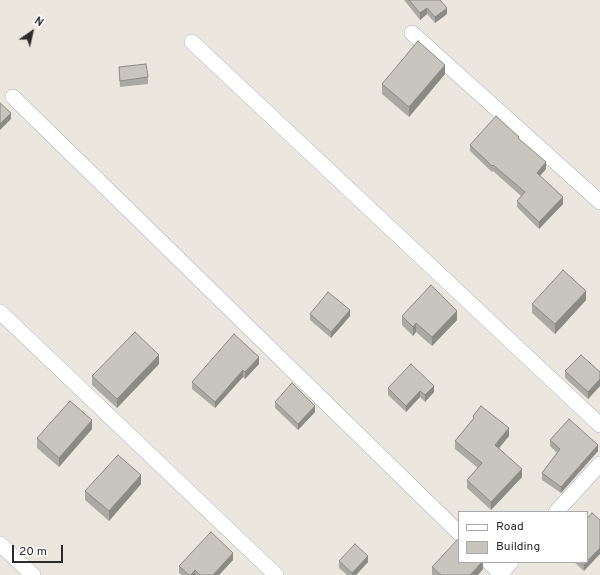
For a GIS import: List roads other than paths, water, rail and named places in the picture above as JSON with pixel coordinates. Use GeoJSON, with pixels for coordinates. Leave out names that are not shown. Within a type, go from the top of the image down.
{"type":"FeatureCollection","features":[{"type":"Feature","properties":{"kind":"street"},"geometry":{"type":"LineString","coordinates":[[412,33],[600,202]]}},
{"type":"Feature","properties":{"kind":"street"},"geometry":{"type":"LineString","coordinates":[[192,42],[600,425]]}},
{"type":"Feature","properties":{"kind":"street"},"geometry":{"type":"LineString","coordinates":[[14,97],[458,532]]}},
{"type":"Feature","properties":{"kind":"street"},"geometry":{"type":"LineString","coordinates":[[0,312],[276,575]]}},
{"type":"Feature","properties":{"kind":"street"},"geometry":{"type":"LineString","coordinates":[[557,511],[600,464]]}},
{"type":"Feature","properties":{"kind":"street"},"geometry":{"type":"LineString","coordinates":[[0,544],[33,575]]}},
{"type":"Feature","properties":{"kind":"street"},"geometry":{"type":"LineString","coordinates":[[490,563],[501,575],[510,563]]}}]}
